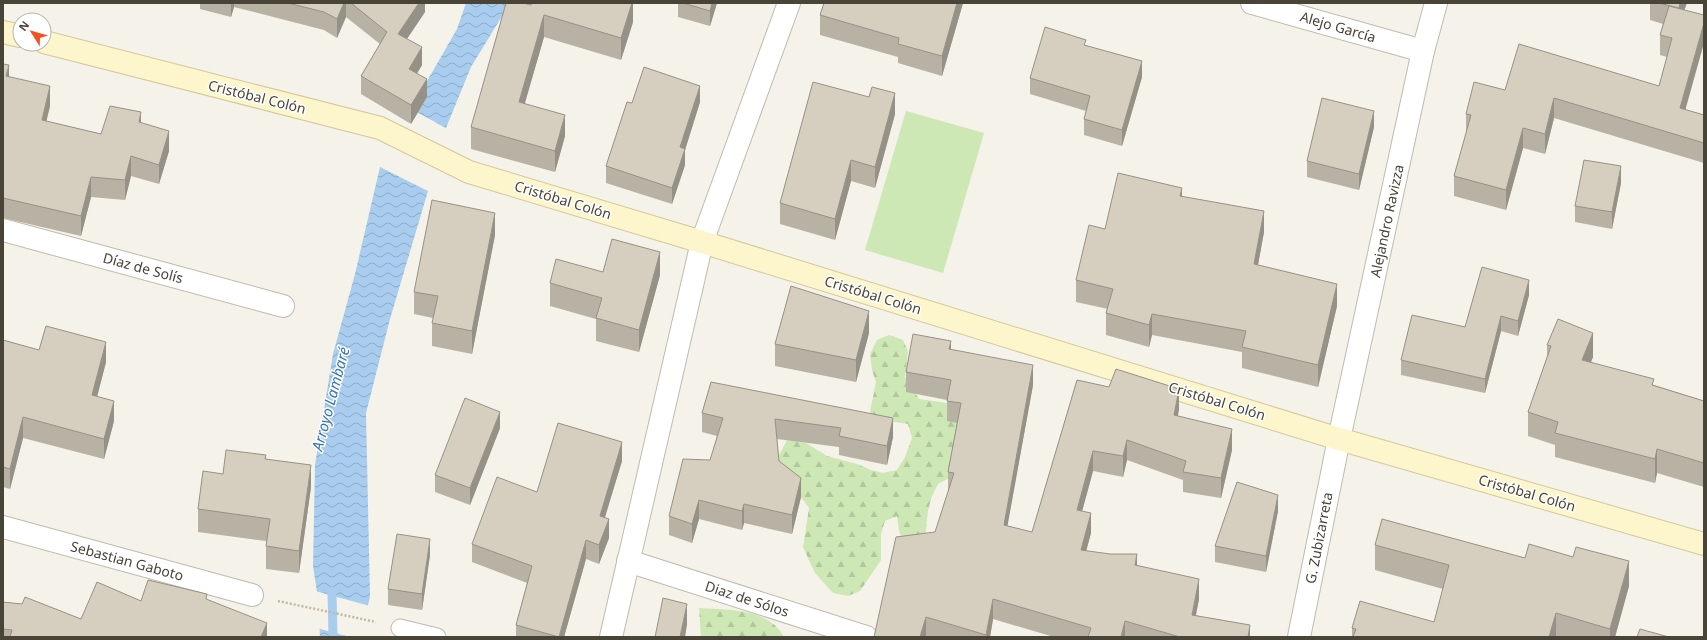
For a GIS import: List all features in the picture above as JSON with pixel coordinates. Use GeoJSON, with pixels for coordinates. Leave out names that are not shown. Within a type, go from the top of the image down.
{"type":"FeatureCollection","features":[{"type":"Feature","properties":{"kind":"street"},"geometry":{"type":"LineString","coordinates":[[611,637],[702,242],[788,3]]}},
{"type":"Feature","properties":{"kind":"street","name":"Alejo García"},"geometry":{"type":"LineString","coordinates":[[1252,3],[1423,51]]}},
{"type":"Feature","properties":{"kind":"street","name":"Alejandro Ravizza"},"geometry":{"type":"LineString","coordinates":[[1339,439],[1423,51],[1436,3]]}},
{"type":"Feature","properties":{"kind":"street","name":"Cristóbal Colón"},"geometry":{"type":"LineString","coordinates":[[52,44],[380,128],[470,172],[702,242],[1339,439],[1704,544]]}},
{"type":"Feature","properties":{"kind":"street","name":"Díaz de Solís"},"geometry":{"type":"LineString","coordinates":[[3,230],[283,306]]}},
{"type":"Feature","properties":{"kind":"street","name":"G. Zubizarreta"},"geometry":{"type":"LineString","coordinates":[[1299,637],[1339,439]]}},
{"type":"Feature","properties":{"kind":"street","name":"Sebastian Gaboto"},"geometry":{"type":"LineString","coordinates":[[3,527],[252,595]]}},
{"type":"Feature","properties":{"kind":"street","name":"Diaz de Sólos"},"geometry":{"type":"LineString","coordinates":[[628,561],[866,637]]}},
{"type":"Feature","properties":{"kind":"lane"},"geometry":{"type":"LineString","coordinates":[[400,628],[437,637]]}},
{"type":"Feature","properties":{"kind":"path"},"geometry":{"type":"LineString","coordinates":[[252,595],[374,622]]}},
{"type":"Feature","properties":{"kind":"green space"},"geometry":{"type":"Polygon","coordinates":[[[906,111],[984,133],[943,273],[865,250],[906,111]]]}},
{"type":"Feature","properties":{"kind":"green space"},"geometry":{"type":"Polygon","coordinates":[[[889,335],[903,340],[908,351],[905,377],[919,399],[947,403],[958,413],[965,441],[949,478],[938,484],[932,496],[928,510],[925,539],[905,545],[899,531],[897,516],[885,521],[881,534],[881,560],[860,591],[848,596],[833,593],[815,573],[803,547],[809,508],[801,497],[790,491],[777,459],[787,440],[806,443],[827,456],[857,464],[871,470],[883,473],[897,470],[905,457],[912,438],[908,424],[895,422],[884,428],[870,426],[870,412],[876,382],[872,370],[870,354],[877,340],[889,335]]]}},
{"type":"Feature","properties":{"kind":"green space"},"geometry":{"type":"Polygon","coordinates":[[[699,608],[747,612],[768,621],[777,628],[784,637],[701,637],[699,608]]]}},
{"type":"Feature","properties":{"kind":"water"},"geometry":{"type":"Polygon","coordinates":[[[466,3],[510,3],[471,67],[446,128],[411,109],[457,29],[466,3]]]}},
{"type":"Feature","properties":{"kind":"water"},"geometry":{"type":"Polygon","coordinates":[[[380,167],[428,191],[390,319],[366,413],[370,597],[367,609],[318,599],[313,566],[315,465],[333,354],[355,274],[380,167]]]}},
{"type":"Feature","properties":{"kind":"water"},"geometry":{"type":"Polygon","coordinates":[[[319,619],[372,637],[320,637],[319,619]]]}},
{"type":"Feature","properties":{"kind":"pier"},"geometry":{"type":"Polygon","coordinates":[[[315,591],[370,606],[367,611],[317,601],[315,591]]]}},
{"type":"Feature","properties":{"kind":"pier"},"geometry":{"type":"Polygon","coordinates":[[[319,617],[373,633],[374,637],[350,637],[317,628],[317,619],[319,617]]]}},
{"type":"Feature","properties":{"kind":"building"},"geometry":{"type":"Polygon","coordinates":[[[288,3],[344,3],[337,19],[324,12],[288,3]]]}},
{"type":"Feature","properties":{"kind":"building"},"geometry":{"type":"Polygon","coordinates":[[[351,3],[419,3],[398,34],[422,47],[409,69],[427,79],[411,105],[361,76],[387,32],[351,3]]]}},
{"type":"Feature","properties":{"kind":"building"},"geometry":{"type":"Polygon","coordinates":[[[506,3],[523,3],[531,5],[532,3],[632,3],[621,38],[544,15],[519,102],[565,115],[555,151],[471,127],[506,3]]]}},
{"type":"Feature","properties":{"kind":"building"},"geometry":{"type":"Polygon","coordinates":[[[683,3],[712,3],[710,11],[683,3]]]}},
{"type":"Feature","properties":{"kind":"building"},"geometry":{"type":"Polygon","coordinates":[[[824,3],[957,3],[942,56],[898,44],[899,38],[820,15],[824,3]]]}},
{"type":"Feature","properties":{"kind":"building"},"geometry":{"type":"Polygon","coordinates":[[[1659,3],[1680,3],[1679,8],[1659,3]]]}},
{"type":"Feature","properties":{"kind":"building"},"geometry":{"type":"Polygon","coordinates":[[[1669,6],[1704,15],[1704,23],[1680,108],[1704,115],[1704,143],[1554,98],[1545,134],[1523,128],[1506,190],[1454,176],[1471,115],[1466,114],[1474,82],[1505,90],[1519,44],[1659,86],[1672,38],[1660,35],[1669,6]]]}},
{"type":"Feature","properties":{"kind":"building"},"geometry":{"type":"Polygon","coordinates":[[[1045,27],[1086,40],[1084,45],[1142,61],[1122,130],[1084,119],[1090,96],[1030,78],[1045,27]]]}},
{"type":"Feature","properties":{"kind":"building"},"geometry":{"type":"Polygon","coordinates":[[[3,64],[9,65],[6,76],[50,86],[42,120],[101,134],[110,106],[141,112],[139,122],[169,131],[159,165],[131,156],[125,180],[91,177],[81,216],[3,198],[3,64]]]}},
{"type":"Feature","properties":{"kind":"building"},"geometry":{"type":"Polygon","coordinates":[[[644,67],[700,86],[680,147],[685,149],[672,188],[606,166],[627,102],[632,103],[644,67]]]}},
{"type":"Feature","properties":{"kind":"building"},"geometry":{"type":"Polygon","coordinates":[[[813,82],[869,97],[872,87],[895,93],[875,167],[851,160],[835,219],[780,203],[813,82]]]}},
{"type":"Feature","properties":{"kind":"building"},"geometry":{"type":"Polygon","coordinates":[[[1322,98],[1374,111],[1359,174],[1307,161],[1322,98]]]}},
{"type":"Feature","properties":{"kind":"building"},"geometry":{"type":"Polygon","coordinates":[[[1584,160],[1621,166],[1612,212],[1575,206],[1584,160]]]}},
{"type":"Feature","properties":{"kind":"building"},"geometry":{"type":"Polygon","coordinates":[[[1118,173],[1182,188],[1180,196],[1264,211],[1254,264],[1337,284],[1318,365],[1242,347],[1246,331],[1152,314],[1149,325],[1106,313],[1113,289],[1076,280],[1089,225],[1105,229],[1118,173]]]}},
{"type":"Feature","properties":{"kind":"building"},"geometry":{"type":"Polygon","coordinates":[[[432,200],[495,213],[472,331],[432,323],[438,296],[414,292],[432,200]]]}},
{"type":"Feature","properties":{"kind":"building"},"geometry":{"type":"Polygon","coordinates":[[[612,239],[660,252],[639,330],[596,318],[602,298],[550,283],[556,259],[603,272],[612,239]]]}},
{"type":"Feature","properties":{"kind":"building"},"geometry":{"type":"Polygon","coordinates":[[[1482,267],[1529,280],[1518,321],[1501,316],[1485,379],[1401,360],[1412,315],[1465,327],[1482,267]]]}},
{"type":"Feature","properties":{"kind":"building"},"geometry":{"type":"Polygon","coordinates":[[[791,286],[869,311],[856,360],[775,344],[791,286]]]}},
{"type":"Feature","properties":{"kind":"building"},"geometry":{"type":"Polygon","coordinates":[[[1558,319],[1593,333],[1582,360],[1654,379],[1652,385],[1704,401],[1704,463],[1657,449],[1655,459],[1555,433],[1558,422],[1528,412],[1551,346],[1547,345],[1558,319]]]}},
{"type":"Feature","properties":{"kind":"building"},"geometry":{"type":"Polygon","coordinates":[[[46,326],[106,342],[92,395],[114,401],[104,439],[23,417],[10,469],[3,467],[3,340],[39,350],[46,326]]]}},
{"type":"Feature","properties":{"kind":"building"},"geometry":{"type":"Polygon","coordinates":[[[913,334],[951,341],[949,349],[1033,365],[1004,525],[1032,532],[1077,380],[1109,387],[1116,369],[1179,389],[1174,415],[1232,429],[1221,478],[1183,472],[1186,461],[1127,440],[1123,456],[1093,451],[1077,510],[1091,513],[1081,550],[1110,554],[1137,554],[1135,565],[1199,579],[1192,615],[1250,625],[1248,637],[1180,637],[1125,621],[1121,637],[1088,637],[1091,628],[993,599],[986,635],[926,617],[920,637],[874,637],[896,537],[935,532],[954,473],[948,472],[961,403],[947,401],[951,380],[906,372],[913,334]]]}},
{"type":"Feature","properties":{"kind":"building"},"geometry":{"type":"Polygon","coordinates":[[[711,382],[893,418],[887,446],[839,436],[841,428],[775,419],[779,461],[801,478],[792,515],[744,504],[742,511],[699,500],[692,524],[669,516],[683,459],[710,460],[723,418],[702,413],[711,382]]]}},
{"type":"Feature","properties":{"kind":"building"},"geometry":{"type":"Polygon","coordinates":[[[465,398],[500,412],[470,488],[435,475],[465,398]]]}},
{"type":"Feature","properties":{"kind":"building"},"geometry":{"type":"Polygon","coordinates":[[[558,423],[622,442],[600,516],[609,519],[599,545],[586,540],[559,637],[516,625],[532,566],[472,544],[497,477],[537,492],[558,423]]]}},
{"type":"Feature","properties":{"kind":"building"},"geometry":{"type":"Polygon","coordinates":[[[226,450],[266,455],[265,459],[311,465],[299,551],[266,546],[270,519],[198,509],[203,471],[223,474],[226,450]]]}},
{"type":"Feature","properties":{"kind":"building"},"geometry":{"type":"Polygon","coordinates":[[[1237,482],[1278,495],[1266,556],[1215,546],[1237,482]]]}},
{"type":"Feature","properties":{"kind":"building"},"geometry":{"type":"Polygon","coordinates":[[[1382,519],[1525,558],[1529,544],[1573,557],[1576,547],[1629,561],[1610,629],[1556,613],[1549,637],[1353,637],[1356,629],[1352,628],[1360,601],[1434,622],[1449,565],[1375,545],[1382,519]]]}},
{"type":"Feature","properties":{"kind":"building"},"geometry":{"type":"Polygon","coordinates":[[[397,534],[430,539],[422,594],[388,589],[397,534]]]}},
{"type":"Feature","properties":{"kind":"building"},"geometry":{"type":"Polygon","coordinates":[[[148,580],[207,594],[206,599],[267,623],[261,637],[10,637],[12,630],[3,629],[3,602],[22,604],[25,597],[81,619],[97,582],[141,601],[148,580]]]}},
{"type":"Feature","properties":{"kind":"building"},"geometry":{"type":"Polygon","coordinates":[[[663,598],[687,604],[680,637],[655,637],[663,598]]]}},
{"type":"Feature","properties":{"kind":"building"},"geometry":{"type":"Polygon","coordinates":[[[1640,629],[1669,637],[1637,637],[1640,629]]]}},
{"type":"Feature","properties":{"kind":"waterway","name":"Arroyo Lambaré"},"geometry":{"type":"LineString","coordinates":[[332,591],[333,637]]}}]}
